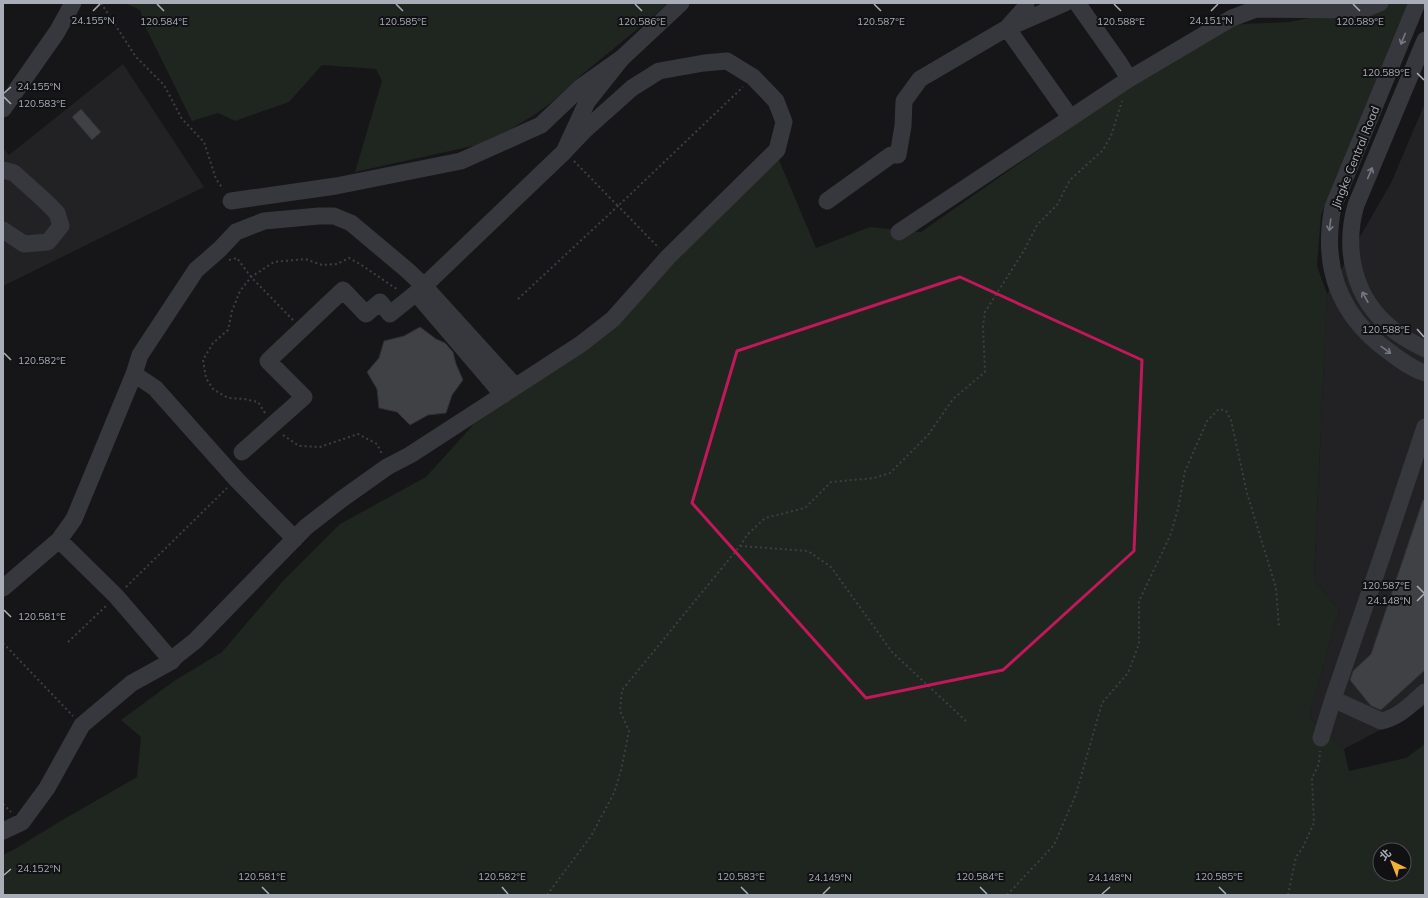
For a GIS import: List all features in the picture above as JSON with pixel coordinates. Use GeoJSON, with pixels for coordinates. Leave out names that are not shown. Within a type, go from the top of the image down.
{"type":"FeatureCollection","features":[{"type":"Feature","properties":{"kind":"street"},"geometry":{"type":"LineString","coordinates":[[3,109],[57,32],[72,3]]}},
{"type":"Feature","properties":{"kind":"street"},"geometry":{"type":"LineString","coordinates":[[231,201],[336,186],[461,161],[542,125],[581,87],[622,58],[681,3]]}},
{"type":"Feature","properties":{"kind":"street"},"geometry":{"type":"LineString","coordinates":[[1007,28],[1025,8],[1026,3]]}},
{"type":"Feature","properties":{"kind":"street"},"geometry":{"type":"LineString","coordinates":[[827,201],[891,155],[898,155],[903,126],[904,101],[920,79],[1007,28],[1065,3]]}},
{"type":"Feature","properties":{"kind":"street"},"geometry":{"type":"LineString","coordinates":[[1077,3],[1129,78]]}},
{"type":"Feature","properties":{"kind":"street"},"geometry":{"type":"LineString","coordinates":[[899,232],[1129,78],[1232,18],[1256,8],[1363,10],[1380,3]]}},
{"type":"Feature","properties":{"kind":"street","name":"Jingke Central Road"},"geometry":{"type":"LineString","coordinates":[[1417,3],[1333,207],[1329,234],[1329,248],[1333,275],[1338,288],[1344,302],[1361,327],[1383,347],[1414,369],[1425,373]]}},
{"type":"Feature","properties":{"kind":"street"},"geometry":{"type":"LineString","coordinates":[[1007,28],[1070,117]]}},
{"type":"Feature","properties":{"kind":"street","name":"Jingke Central Road"},"geometry":{"type":"LineString","coordinates":[[1425,40],[1356,205],[1350,239],[1355,275],[1365,298],[1372,309],[1380,319],[1400,335],[1425,349]]}},
{"type":"Feature","properties":{"kind":"street"},"geometry":{"type":"LineString","coordinates":[[564,152],[587,102],[622,58]]}},
{"type":"Feature","properties":{"kind":"street"},"geometry":{"type":"LineString","coordinates":[[3,831],[22,822],[47,788],[82,725],[132,683],[172,661],[195,641],[306,527],[387,466],[410,455],[509,391],[581,344],[613,319],[668,258],[777,150],[784,122],[776,101],[753,78],[727,61],[704,63],[659,71],[632,88],[585,130],[424,286]]}},
{"type":"Feature","properties":{"kind":"street"},"geometry":{"type":"LineString","coordinates":[[3,170],[14,173],[44,200],[57,213],[61,226],[48,242],[40,243],[24,244],[3,230]]}},
{"type":"Feature","properties":{"kind":"street"},"geometry":{"type":"LineString","coordinates":[[3,588],[60,540],[74,520],[134,374],[140,355],[196,270],[220,249],[236,232],[264,221],[334,216],[351,223],[424,286],[509,391]]}},
{"type":"Feature","properties":{"kind":"street"},"geometry":{"type":"LineString","coordinates":[[242,452],[304,397],[268,361],[343,290],[366,314],[380,302],[390,314],[416,293],[509,391]]}},
{"type":"Feature","properties":{"kind":"street"},"geometry":{"type":"LineString","coordinates":[[134,374],[155,388],[237,480],[295,539]]}},
{"type":"Feature","properties":{"kind":"street"},"geometry":{"type":"LineString","coordinates":[[1321,738],[1425,427]]}},
{"type":"Feature","properties":{"kind":"street"},"geometry":{"type":"LineString","coordinates":[[60,540],[116,596],[172,661]]}},
{"type":"Feature","properties":{"kind":"street"},"geometry":{"type":"LineString","coordinates":[[1333,699],[1381,721],[1388,720],[1402,712],[1425,692]]}},
{"type":"Feature","properties":{"kind":"path"},"geometry":{"type":"LineString","coordinates":[[101,3],[136,57],[164,85],[182,119],[204,142],[216,179],[231,201]]}},
{"type":"Feature","properties":{"kind":"path"},"geometry":{"type":"LineString","coordinates":[[518,299],[753,78]]}},
{"type":"Feature","properties":{"kind":"path"},"geometry":{"type":"LineString","coordinates":[[547,895],[591,836],[614,793],[621,770],[629,731],[620,711],[622,690],[740,546],[747,535],[765,518],[805,508],[831,482],[874,478],[890,473],[928,436],[953,399],[985,372],[982,326],[985,312],[1026,249],[1037,225],[1057,205],[1070,180],[1103,150],[1111,136],[1122,100]]}},
{"type":"Feature","properties":{"kind":"path"},"geometry":{"type":"LineString","coordinates":[[564,152],[668,258]]}},
{"type":"Feature","properties":{"kind":"path"},"geometry":{"type":"LineString","coordinates":[[223,262],[236,258],[301,329]]}},
{"type":"Feature","properties":{"kind":"path"},"geometry":{"type":"LineString","coordinates":[[1007,895],[1054,845],[1076,794],[1102,703],[1128,673],[1139,644],[1139,601],[1170,536],[1178,508],[1185,471],[1207,421],[1219,409],[1226,411],[1231,420],[1247,493],[1276,588],[1279,628]]}},
{"type":"Feature","properties":{"kind":"path"},"geometry":{"type":"LineString","coordinates":[[68,642],[216,498],[237,480]]}},
{"type":"Feature","properties":{"kind":"path"},"geometry":{"type":"LineString","coordinates":[[740,546],[808,551],[831,567],[892,652],[967,722]]}},
{"type":"Feature","properties":{"kind":"path"},"geometry":{"type":"LineString","coordinates":[[3,643],[82,725]]}},
{"type":"Feature","properties":{"kind":"path"},"geometry":{"type":"LineString","coordinates":[[1288,895],[1296,857],[1314,823],[1312,778],[1319,764],[1321,738]]}},
{"type":"Feature","properties":{"kind":"highlighted area"},"geometry":{"type":"Polygon","coordinates":[[[960,277],[1142,360],[1134,551],[1003,670],[866,698],[692,503],[737,351],[960,277]]]}},
{"type":"Feature","properties":{"kind":"shaded area"},"geometry":{"type":"Polygon","coordinates":[[[125,3],[669,3],[579,77],[552,102],[508,131],[477,145],[355,172],[382,81],[376,69],[322,65],[289,102],[235,121],[218,113],[192,121],[146,28],[140,10],[125,3]]]}},
{"type":"Feature","properties":{"kind":"shaded area"},"geometry":{"type":"Polygon","coordinates":[[[1383,3],[1411,3],[1321,215],[1317,266],[1327,294],[1314,579],[1339,610],[1309,717],[1344,749],[1349,771],[1406,758],[1425,744],[1425,895],[3,895],[3,855],[137,777],[141,737],[121,720],[174,681],[222,652],[282,582],[340,524],[426,477],[474,424],[621,323],[693,238],[779,160],[816,248],[870,227],[921,232],[1073,126],[1225,25],[1289,22],[1383,3]]]}},
{"type":"Feature","properties":{"kind":"shaded area"},"geometry":{"type":"Polygon","coordinates":[[[123,64],[204,187],[3,286],[3,148],[9,155],[123,64]]]}},
{"type":"Feature","properties":{"kind":"shaded area"},"geometry":{"type":"Polygon","coordinates":[[[1425,103],[1425,706],[1344,749],[1309,717],[1339,610],[1314,579],[1327,294],[1391,183],[1425,103]]]}},
{"type":"Feature","properties":{"kind":"building"},"geometry":{"type":"Polygon","coordinates":[[[81,109],[101,132],[92,140],[72,117],[81,109]]]}},
{"type":"Feature","properties":{"kind":"building"},"geometry":{"type":"Polygon","coordinates":[[[420,327],[436,339],[445,343],[453,352],[456,364],[463,380],[452,395],[446,413],[428,415],[410,425],[397,412],[379,408],[377,389],[367,372],[379,358],[384,341],[404,336],[420,327]]]}},
{"type":"Feature","properties":{"kind":"building"},"geometry":{"type":"Polygon","coordinates":[[[1423,500],[1425,500],[1425,670],[1381,710],[1371,706],[1350,680],[1353,671],[1371,654],[1423,500]]]}}]}
